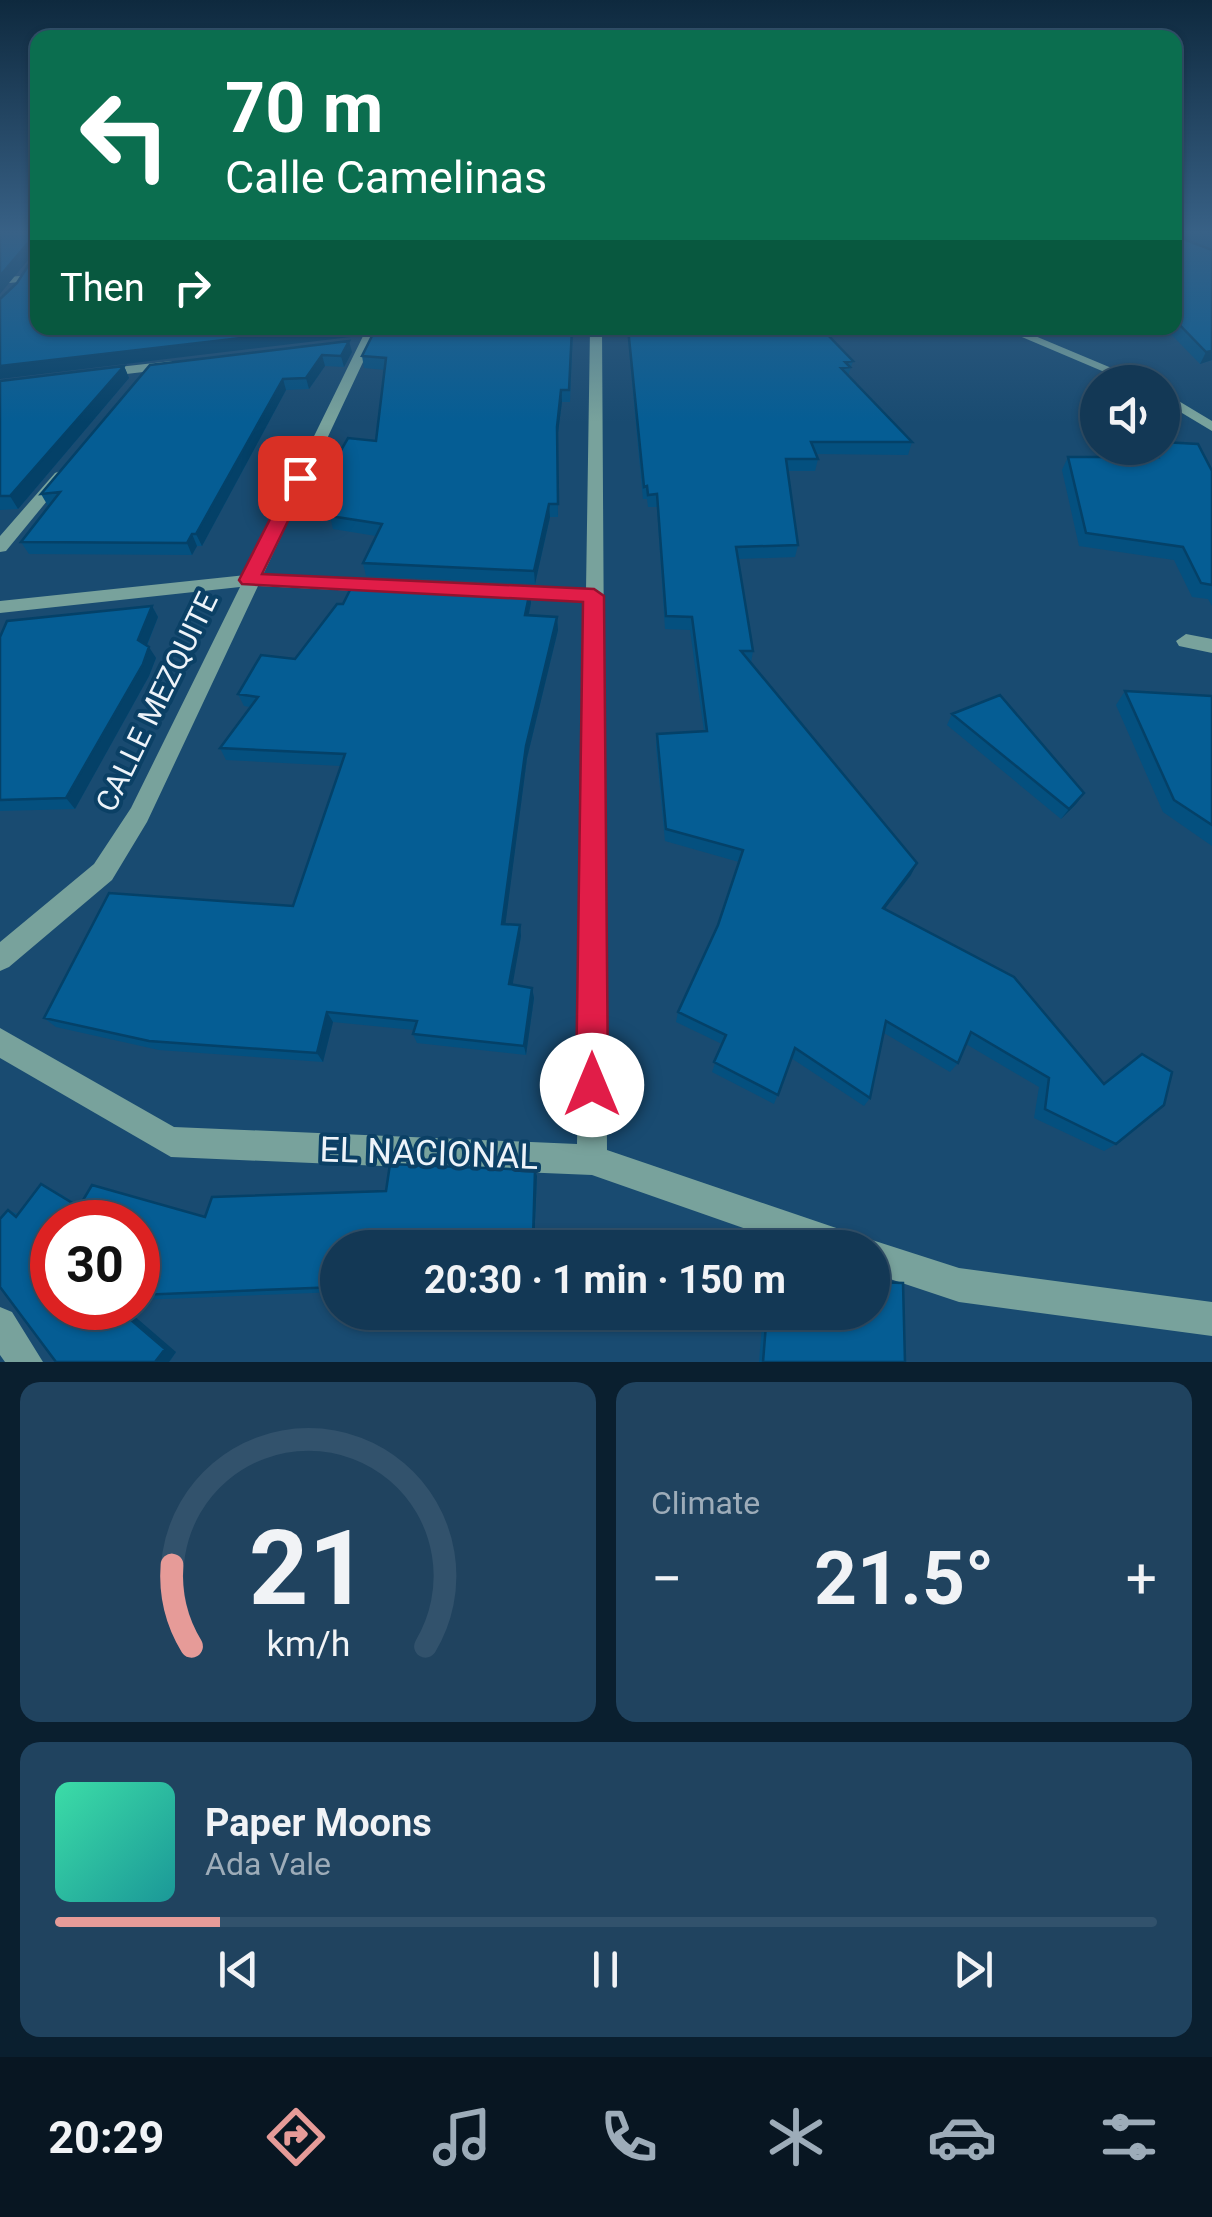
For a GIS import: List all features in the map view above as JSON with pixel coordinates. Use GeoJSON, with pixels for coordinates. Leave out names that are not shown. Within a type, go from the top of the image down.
{"type":"FeatureCollection","features":[{"type":"Feature","properties":{"kind":"street"},"geometry":{"type":"LineString","coordinates":[[592,1160],[596,335]]}},
{"type":"Feature","properties":{"kind":"street"},"geometry":{"type":"LineString","coordinates":[[1024,335],[1097,365]]}},
{"type":"Feature","properties":{"kind":"street","name":"CALLE MEZQUITE"},"geometry":{"type":"LineString","coordinates":[[0,958],[104,872],[138,815],[363,338]]}},
{"type":"Feature","properties":{"kind":"street"},"geometry":{"type":"LineString","coordinates":[[94,374],[189,363]]}},
{"type":"Feature","properties":{"kind":"street"},"geometry":{"type":"LineString","coordinates":[[137,382],[150,367]]}},
{"type":"Feature","properties":{"kind":"street"},"geometry":{"type":"LineString","coordinates":[[1180,407],[1212,427]]}},
{"type":"Feature","properties":{"kind":"street"},"geometry":{"type":"LineString","coordinates":[[0,547],[75,457]]}},
{"type":"Feature","properties":{"kind":"street"},"geometry":{"type":"LineString","coordinates":[[0,607],[250,580],[402,587]]}},
{"type":"Feature","properties":{"kind":"street"},"geometry":{"type":"LineString","coordinates":[[479,590],[594,596]]}},
{"type":"Feature","properties":{"kind":"street"},"geometry":{"type":"LineString","coordinates":[[1186,642],[1212,646]]}},
{"type":"Feature","properties":{"kind":"street","name":"EL NACIONAL"},"geometry":{"type":"LineString","coordinates":[[0,1042],[171,1142],[592,1160],[796,1230]]}},
{"type":"Feature","properties":{"kind":"street"},"geometry":{"type":"LineString","coordinates":[[890,1262],[959,1285],[1212,1319]]}},
{"type":"Feature","properties":{"kind":"street"},"geometry":{"type":"LineString","coordinates":[[0,1324],[25,1362]]}},
{"type":"Feature","properties":{"kind":"building"},"geometry":{"type":"Polygon","coordinates":[[[4,296],[30,296],[30,335],[266,335],[0,366],[0,299],[4,296]]]}},
{"type":"Feature","properties":{"kind":"building"},"geometry":{"type":"Polygon","coordinates":[[[1182,296],[1212,296],[1212,351],[1206,352],[1182,327],[1182,296]]]}},
{"type":"Feature","properties":{"kind":"building"},"geometry":{"type":"Polygon","coordinates":[[[372,335],[572,335],[569,390],[561,390],[557,427],[558,504],[549,504],[534,571],[363,563],[382,524],[330,516],[337,503],[311,502],[348,438],[376,441],[386,358],[362,356],[372,335]]]}},
{"type":"Feature","properties":{"kind":"building"},"geometry":{"type":"Polygon","coordinates":[[[629,335],[828,335],[853,361],[845,362],[850,367],[841,368],[912,442],[811,442],[818,459],[786,459],[798,545],[736,547],[753,651],[741,651],[917,863],[883,908],[1014,977],[1104,1084],[1142,1054],[1172,1072],[1164,1105],[1116,1144],[1045,1109],[1049,1078],[971,1032],[958,1063],[886,1021],[870,1098],[795,1048],[778,1095],[714,1062],[726,1035],[678,1012],[718,925],[743,850],[666,829],[657,734],[707,731],[692,617],[666,616],[657,494],[648,495],[647,486],[644,487],[629,335]]]}},
{"type":"Feature","properties":{"kind":"building"},"geometry":{"type":"Polygon","coordinates":[[[349,341],[341,356],[322,355],[306,378],[283,379],[196,534],[187,543],[21,542],[60,492],[41,494],[150,365],[349,341]]]}},
{"type":"Feature","properties":{"kind":"building"},"geometry":{"type":"Polygon","coordinates":[[[124,366],[10,496],[0,496],[0,381],[124,366]]]}},
{"type":"Feature","properties":{"kind":"building"},"geometry":{"type":"Polygon","coordinates":[[[1180,443],[1198,444],[1212,471],[1212,585],[1201,583],[1183,547],[1086,533],[1068,457],[1080,457],[1080,465],[1180,465],[1180,443]]]}},
{"type":"Feature","properties":{"kind":"building"},"geometry":{"type":"Polygon","coordinates":[[[354,582],[530,591],[525,615],[557,617],[526,746],[502,924],[520,925],[509,984],[532,988],[524,1046],[413,1034],[417,1021],[327,1012],[317,1053],[149,1041],[44,1018],[109,893],[293,906],[345,754],[220,748],[258,697],[238,694],[261,655],[295,659],[337,604],[343,604],[354,582]]]}},
{"type":"Feature","properties":{"kind":"building"},"geometry":{"type":"Polygon","coordinates":[[[152,606],[138,640],[149,647],[143,664],[66,798],[0,800],[0,637],[7,621],[152,606]]]}},
{"type":"Feature","properties":{"kind":"building"},"geometry":{"type":"Polygon","coordinates":[[[1125,691],[1212,696],[1212,825],[1174,800],[1125,691]]]}},
{"type":"Feature","properties":{"kind":"building"},"geometry":{"type":"Polygon","coordinates":[[[1000,695],[1084,793],[1069,809],[952,714],[1000,695]]]}},
{"type":"Feature","properties":{"kind":"building"},"geometry":{"type":"Polygon","coordinates":[[[390,1164],[535,1170],[533,1230],[320,1230],[320,1288],[160,1294],[160,1204],[205,1217],[212,1197],[386,1191],[390,1164]]]}},
{"type":"Feature","properties":{"kind":"building"},"geometry":{"type":"Polygon","coordinates":[[[41,1184],[67,1200],[30,1200],[30,1327],[0,1287],[0,1219],[8,1210],[16,1217],[41,1184]]]}},
{"type":"Feature","properties":{"kind":"building"},"geometry":{"type":"Polygon","coordinates":[[[92,1185],[145,1200],[83,1200],[92,1185]]]}},
{"type":"Feature","properties":{"kind":"building"},"geometry":{"type":"Polygon","coordinates":[[[890,1283],[903,1283],[905,1362],[763,1362],[766,1330],[890,1330],[890,1283]]]}},
{"type":"Feature","properties":{"kind":"building"},"geometry":{"type":"Polygon","coordinates":[[[32,1330],[143,1330],[165,1349],[155,1362],[56,1362],[32,1330]]]}},
{"type":"Feature","properties":{"kind":"route"},"geometry":{"type":"LineString","coordinates":[[300,478],[250,580],[594,596],[592,1085]]}}]}
